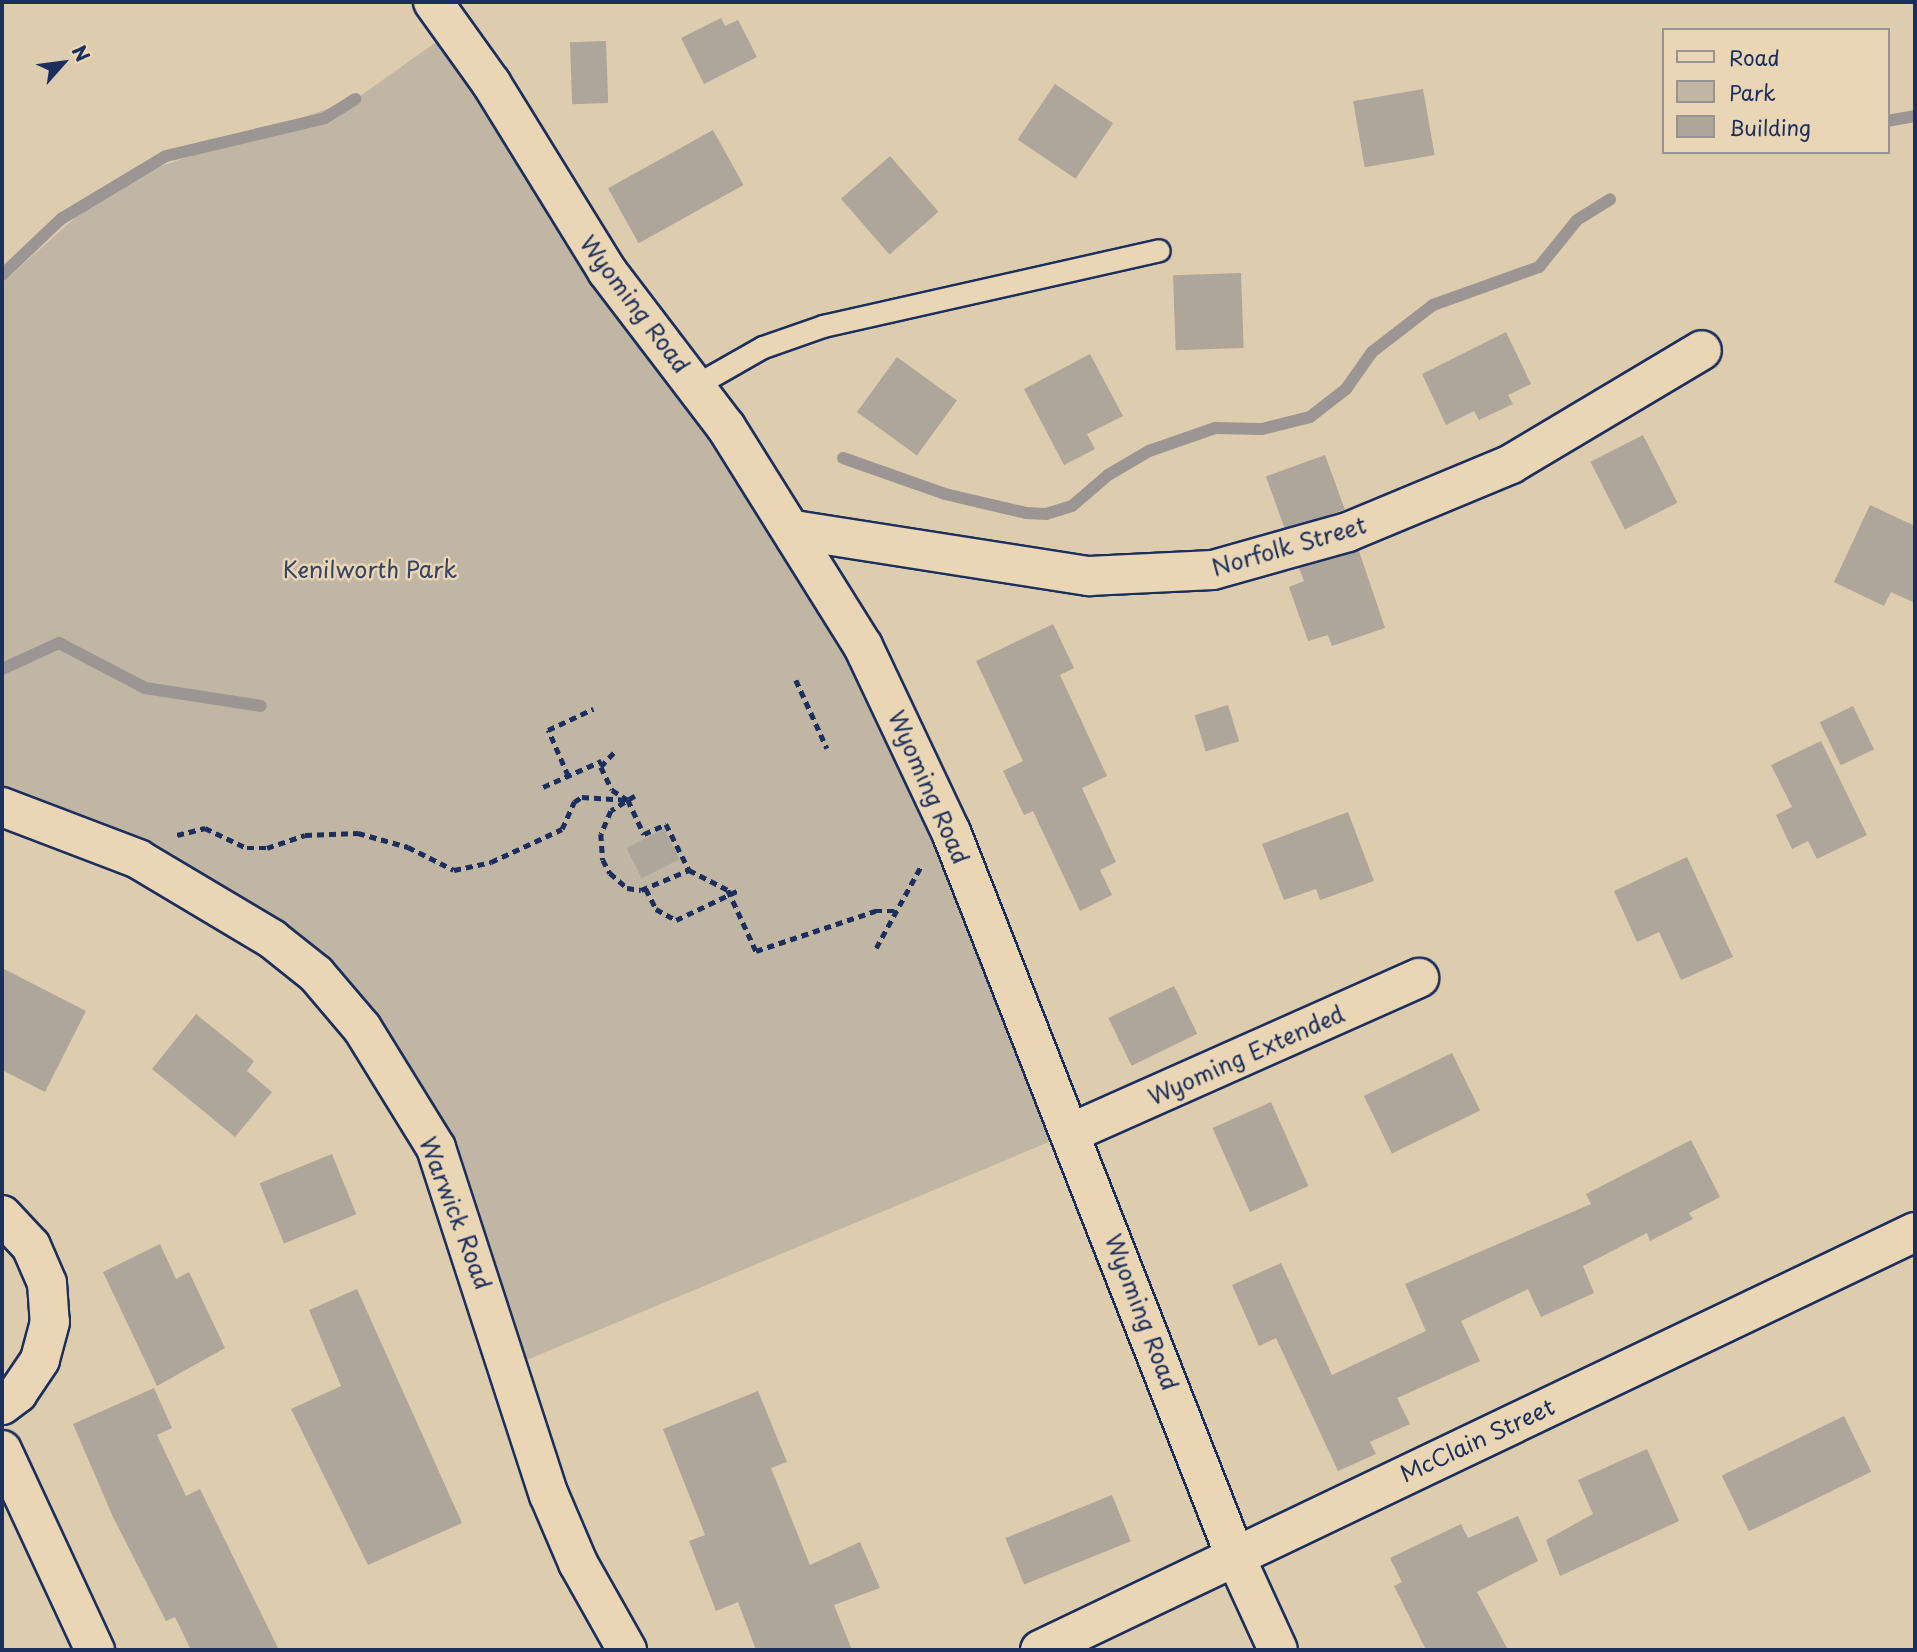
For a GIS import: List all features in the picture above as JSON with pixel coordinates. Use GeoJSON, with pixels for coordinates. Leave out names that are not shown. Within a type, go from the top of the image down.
{"type":"FeatureCollection","features":[{"type":"Feature","properties":{"kind":"street","name":"Wyoming Road"},"geometry":{"type":"LineString","coordinates":[[433,2],[505,104],[607,271],[696,385],[794,530],[863,646],[951,832],[1073,1132],[1235,1556],[1279,1650]]}},
{"type":"Feature","properties":{"kind":"street","name":"Norfolk Street"},"geometry":{"type":"LineString","coordinates":[[794,530],[1089,576],[1213,570],[1349,532],[1511,464],[1702,350]]}},
{"type":"Feature","properties":{"kind":"street","name":"Warwick Road"},"geometry":{"type":"LineString","coordinates":[[2,807],[138,859],[272,939],[316,974],[362,1028],[436,1148],[549,1495],[578,1563],[627,1650]]}},
{"type":"Feature","properties":{"kind":"street","name":"Wyoming Extended"},"geometry":{"type":"LineString","coordinates":[[1073,1132],[1419,978]]}},
{"type":"Feature","properties":{"kind":"street"},"geometry":{"type":"LineString","coordinates":[[2,1215],[31,1246],[47,1283],[50,1322],[40,1360],[2,1405]]}},
{"type":"Feature","properties":{"kind":"street","name":"McClain Street"},"geometry":{"type":"LineString","coordinates":[[1040,1650],[1915,1232]]}},
{"type":"Feature","properties":{"kind":"street"},"geometry":{"type":"LineString","coordinates":[[2,1450],[95,1650]]}},
{"type":"Feature","properties":{"kind":"lane"},"geometry":{"type":"LineString","coordinates":[[696,385],[763,347],[823,326],[1159,250]]}},
{"type":"Feature","properties":{"kind":"path"},"geometry":{"type":"LineString","coordinates":[[796,680],[827,748]]}},
{"type":"Feature","properties":{"kind":"path"},"geometry":{"type":"LineString","coordinates":[[568,776],[548,730],[593,709]]}},
{"type":"Feature","properties":{"kind":"path"},"geometry":{"type":"LineString","coordinates":[[543,787],[614,753]]}},
{"type":"Feature","properties":{"kind":"path"},"geometry":{"type":"LineString","coordinates":[[602,760],[611,790],[628,800],[644,834],[666,824],[689,870],[730,895],[756,951],[875,911],[896,911]]}},
{"type":"Feature","properties":{"kind":"path"},"geometry":{"type":"LineString","coordinates":[[635,796],[607,818],[603,860],[627,888],[646,889],[689,870]]}},
{"type":"Feature","properties":{"kind":"path"},"geometry":{"type":"LineString","coordinates":[[205,828],[247,848],[282,846],[305,835],[358,833],[408,847],[454,870],[491,862],[562,829],[574,802],[582,797],[628,800]]}},
{"type":"Feature","properties":{"kind":"path"},"geometry":{"type":"LineString","coordinates":[[876,948],[933,846],[951,832]]}},
{"type":"Feature","properties":{"kind":"path"},"geometry":{"type":"LineString","coordinates":[[646,889],[656,909],[676,920],[737,891]]}},
{"type":"Feature","properties":{"kind":"green space","name":"Kenilworth Park"},"geometry":{"type":"Polygon","coordinates":[[[453,30],[794,530],[1073,1132],[510,1367],[472,1248],[316,974],[2,807],[2,283],[115,182],[356,99],[453,30]]]}},
{"type":"Feature","properties":{"kind":"building"},"geometry":{"type":"Polygon","coordinates":[[[721,18],[725,26],[738,20],[757,57],[704,84],[681,38],[721,18]]]}},
{"type":"Feature","properties":{"kind":"building"},"geometry":{"type":"Polygon","coordinates":[[[606,41],[608,103],[572,104],[570,42],[606,41]]]}},
{"type":"Feature","properties":{"kind":"building"},"geometry":{"type":"Polygon","coordinates":[[[1055,84],[1113,123],[1076,179],[1018,140],[1055,84]]]}},
{"type":"Feature","properties":{"kind":"building"},"geometry":{"type":"Polygon","coordinates":[[[1423,89],[1435,155],[1365,167],[1353,101],[1423,89]]]}},
{"type":"Feature","properties":{"kind":"building"},"geometry":{"type":"Polygon","coordinates":[[[713,130],[744,185],[639,243],[608,188],[713,130]]]}},
{"type":"Feature","properties":{"kind":"building"},"geometry":{"type":"Polygon","coordinates":[[[890,156],[939,212],[889,254],[841,199],[890,156]]]}},
{"type":"Feature","properties":{"kind":"building"},"geometry":{"type":"Polygon","coordinates":[[[1241,273],[1244,348],[1176,350],[1173,275],[1241,273]]]}},
{"type":"Feature","properties":{"kind":"building"},"geometry":{"type":"Polygon","coordinates":[[[1506,332],[1531,384],[1508,395],[1513,404],[1479,420],[1474,411],[1446,425],[1422,374],[1506,332]]]}},
{"type":"Feature","properties":{"kind":"building"},"geometry":{"type":"Polygon","coordinates":[[[1090,354],[1123,416],[1087,434],[1095,449],[1064,465],[1024,389],[1090,354]]]}},
{"type":"Feature","properties":{"kind":"building"},"geometry":{"type":"Polygon","coordinates":[[[897,357],[957,400],[917,456],[857,412],[897,357]]]}},
{"type":"Feature","properties":{"kind":"building"},"geometry":{"type":"Polygon","coordinates":[[[1643,435],[1678,503],[1625,530],[1590,462],[1643,435]]]}},
{"type":"Feature","properties":{"kind":"building"},"geometry":{"type":"Polygon","coordinates":[[[1325,455],[1345,510],[1286,531],[1266,477],[1325,455]]]}},
{"type":"Feature","properties":{"kind":"building"},"geometry":{"type":"Polygon","coordinates":[[[1870,505],[1915,526],[1915,603],[1891,592],[1884,606],[1834,582],[1870,505]]]}},
{"type":"Feature","properties":{"kind":"building"},"geometry":{"type":"Polygon","coordinates":[[[1359,551],[1385,628],[1332,646],[1328,635],[1308,641],[1289,587],[1304,581],[1299,568],[1359,551]]]}},
{"type":"Feature","properties":{"kind":"building"},"geometry":{"type":"Polygon","coordinates":[[[1053,624],[1074,668],[1060,675],[1107,776],[1082,788],[1116,862],[1100,870],[1112,895],[1080,911],[1033,811],[1024,815],[1003,771],[1023,761],[976,661],[1053,624]]]}},
{"type":"Feature","properties":{"kind":"building"},"geometry":{"type":"Polygon","coordinates":[[[1228,705],[1239,741],[1206,752],[1195,715],[1228,705]]]}},
{"type":"Feature","properties":{"kind":"building"},"geometry":{"type":"Polygon","coordinates":[[[1853,706],[1874,749],[1841,765],[1820,722],[1853,706]]]}},
{"type":"Feature","properties":{"kind":"building"},"geometry":{"type":"Polygon","coordinates":[[[1821,741],[1867,835],[1817,859],[1808,841],[1792,849],[1776,815],[1792,807],[1771,765],[1821,741]]]}},
{"type":"Feature","properties":{"kind":"building"},"geometry":{"type":"Polygon","coordinates":[[[1348,812],[1374,881],[1320,900],[1316,889],[1284,900],[1262,844],[1348,812]]]}},
{"type":"Feature","properties":{"kind":"building"},"geometry":{"type":"Polygon","coordinates":[[[664,829],[679,859],[642,878],[627,848],[664,829]]]}},
{"type":"Feature","properties":{"kind":"building"},"geometry":{"type":"Polygon","coordinates":[[[1687,857],[1733,957],[1681,980],[1659,932],[1637,942],[1614,891],[1687,857]]]}},
{"type":"Feature","properties":{"kind":"building"},"geometry":{"type":"Polygon","coordinates":[[[2,968],[86,1011],[45,1092],[2,1070],[2,968]]]}},
{"type":"Feature","properties":{"kind":"building"},"geometry":{"type":"Polygon","coordinates":[[[1174,986],[1197,1034],[1132,1066],[1108,1018],[1174,986]]]}},
{"type":"Feature","properties":{"kind":"building"},"geometry":{"type":"Polygon","coordinates":[[[196,1014],[254,1061],[247,1071],[272,1092],[235,1137],[152,1069],[196,1014]]]}},
{"type":"Feature","properties":{"kind":"building"},"geometry":{"type":"Polygon","coordinates":[[[1452,1053],[1480,1111],[1392,1153],[1364,1096],[1452,1053]]]}},
{"type":"Feature","properties":{"kind":"building"},"geometry":{"type":"Polygon","coordinates":[[[1271,1102],[1308,1186],[1250,1212],[1213,1128],[1271,1102]]]}},
{"type":"Feature","properties":{"kind":"building"},"geometry":{"type":"Polygon","coordinates":[[[1691,1140],[1720,1197],[1689,1213],[1693,1219],[1650,1241],[1647,1233],[1583,1266],[1594,1293],[1541,1317],[1528,1289],[1461,1321],[1480,1361],[1397,1398],[1410,1424],[1370,1442],[1376,1454],[1338,1471],[1276,1338],[1259,1346],[1232,1285],[1281,1263],[1332,1375],[1426,1331],[1405,1284],[1591,1204],[1586,1194],[1691,1140]]]}},
{"type":"Feature","properties":{"kind":"building"},"geometry":{"type":"Polygon","coordinates":[[[332,1154],[356,1214],[284,1243],[260,1183],[332,1154]]]}},
{"type":"Feature","properties":{"kind":"building"},"geometry":{"type":"Polygon","coordinates":[[[160,1244],[176,1279],[189,1272],[225,1348],[157,1386],[103,1272],[160,1244]]]}},
{"type":"Feature","properties":{"kind":"building"},"geometry":{"type":"Polygon","coordinates":[[[357,1289],[462,1523],[368,1565],[291,1409],[341,1386],[309,1310],[357,1289]]]}},
{"type":"Feature","properties":{"kind":"building"},"geometry":{"type":"Polygon","coordinates":[[[154,1388],[172,1428],[157,1435],[186,1496],[200,1489],[279,1650],[191,1650],[175,1617],[166,1621],[113,1517],[73,1424],[154,1388]]]}},
{"type":"Feature","properties":{"kind":"building"},"geometry":{"type":"Polygon","coordinates":[[[758,1391],[787,1462],[771,1468],[810,1565],[860,1542],[880,1588],[834,1605],[852,1650],[756,1650],[738,1602],[716,1611],[689,1541],[705,1535],[663,1429],[758,1391]]]}},
{"type":"Feature","properties":{"kind":"building"},"geometry":{"type":"Polygon","coordinates":[[[1844,1416],[1871,1472],[1749,1531],[1722,1476],[1844,1416]]]}},
{"type":"Feature","properties":{"kind":"building"},"geometry":{"type":"Polygon","coordinates":[[[1647,1449],[1679,1521],[1560,1576],[1546,1540],[1593,1514],[1578,1480],[1647,1449]]]}},
{"type":"Feature","properties":{"kind":"building"},"geometry":{"type":"Polygon","coordinates":[[[1112,1495],[1131,1541],[1024,1584],[1005,1538],[1112,1495]]]}},
{"type":"Feature","properties":{"kind":"building"},"geometry":{"type":"Polygon","coordinates":[[[1518,1516],[1538,1561],[1477,1592],[1508,1650],[1426,1650],[1394,1586],[1402,1582],[1390,1558],[1461,1524],[1468,1538],[1518,1516]]]}},
{"type":"Feature","properties":{"kind":"waterway"},"geometry":{"type":"LineString","coordinates":[[2,275],[61,219],[166,156],[325,118],[356,99]]}},
{"type":"Feature","properties":{"kind":"waterway"},"geometry":{"type":"LineString","coordinates":[[1889,121],[1915,116]]}},
{"type":"Feature","properties":{"kind":"waterway"},"geometry":{"type":"LineString","coordinates":[[843,458],[945,494],[1026,513],[1046,514],[1072,506],[1108,475],[1149,451],[1215,428],[1262,429],[1310,417],[1346,389],[1372,352],[1433,305],[1539,267],[1577,220],[1610,199]]}},
{"type":"Feature","properties":{"kind":"waterway"},"geometry":{"type":"LineString","coordinates":[[2,669],[59,643],[145,688],[261,706]]}}]}
